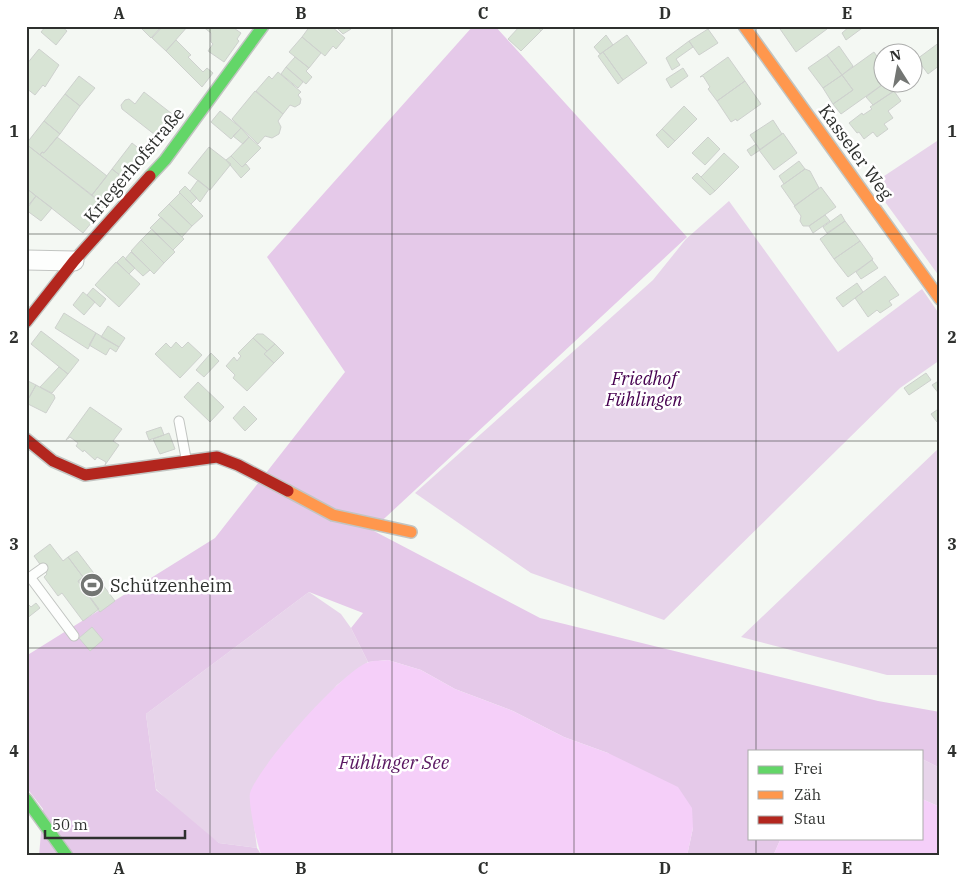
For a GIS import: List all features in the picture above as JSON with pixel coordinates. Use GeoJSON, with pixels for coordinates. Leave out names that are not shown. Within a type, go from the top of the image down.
{"type":"FeatureCollection","features":[{"type":"Feature","properties":{"kind":"street","name":"Kriegerhofstraße"},"geometry":{"type":"LineString","coordinates":[[26,322],[74,261],[165,160],[263,26]]}},
{"type":"Feature","properties":{"kind":"street","name":"Kasseler Weg"},"geometry":{"type":"LineString","coordinates":[[744,26],[940,299]]}},
{"type":"Feature","properties":{"kind":"street"},"geometry":{"type":"LineString","coordinates":[[26,260],[74,261]]}},
{"type":"Feature","properties":{"kind":"street"},"geometry":{"type":"LineString","coordinates":[[26,439],[50,461],[64,469],[85,475],[217,457],[238,465],[333,516],[411,532]]}},
{"type":"Feature","properties":{"kind":"street"},"geometry":{"type":"LineString","coordinates":[[26,799],[67,856]]}},
{"type":"Feature","properties":{"kind":"lane"},"geometry":{"type":"LineString","coordinates":[[179,421],[186,461]]}},
{"type":"Feature","properties":{"kind":"lane"},"geometry":{"type":"LineString","coordinates":[[43,568],[28,578],[74,636]]}},
{"type":"Feature","properties":{"kind":"green space"},"geometry":{"type":"Polygon","coordinates":[[[940,139],[940,276],[939,276],[872,184],[940,139]]]}},
{"type":"Feature","properties":{"kind":"green space","name":"Friedhof Fühlingen"},"geometry":{"type":"Polygon","coordinates":[[[729,201],[838,352],[922,289],[940,315],[940,360],[900,388],[664,620],[531,573],[415,493],[653,280],[686,239],[729,201]]]}},
{"type":"Feature","properties":{"kind":"green space"},"geometry":{"type":"Polygon","coordinates":[[[940,447],[940,675],[887,675],[741,637],[940,447]]]}},
{"type":"Feature","properties":{"kind":"green space"},"geometry":{"type":"Polygon","coordinates":[[[309,592],[341,614],[351,628],[368,662],[337,685],[250,794],[257,848],[219,843],[182,816],[156,789],[146,714],[309,592]]]}},
{"type":"Feature","properties":{"kind":"green space"},"geometry":{"type":"Polygon","coordinates":[[[924,760],[940,768],[940,807],[924,800],[924,760]]]}},
{"type":"Feature","properties":{"kind":"shaded area"},"geometry":{"type":"Polygon","coordinates":[[[473,26],[495,26],[687,237],[372,530],[540,618],[878,701],[940,712],[940,768],[924,760],[924,750],[748,750],[748,840],[780,840],[773,856],[687,856],[693,828],[608,753],[564,737],[513,711],[455,689],[421,670],[388,660],[368,662],[351,628],[363,613],[309,592],[146,714],[156,790],[219,843],[257,848],[262,856],[39,856],[43,809],[26,787],[26,656],[215,538],[345,372],[267,257],[473,26]]]}},
{"type":"Feature","properties":{"kind":"water","name":"Fühlinger See"},"geometry":{"type":"Polygon","coordinates":[[[388,660],[421,670],[455,689],[513,711],[564,737],[608,753],[678,787],[692,808],[693,828],[687,856],[262,856],[255,834],[250,798],[250,793],[256,780],[303,720],[341,682],[369,662],[388,660]]]}},
{"type":"Feature","properties":{"kind":"water"},"geometry":{"type":"Polygon","coordinates":[[[924,800],[940,807],[940,856],[773,856],[780,840],[924,840],[924,800]]]}},
{"type":"Feature","properties":{"kind":"building"},"geometry":{"type":"Polygon","coordinates":[[[46,26],[61,26],[67,31],[56,45],[41,32],[46,26]]]}},
{"type":"Feature","properties":{"kind":"building"},"geometry":{"type":"Polygon","coordinates":[[[139,26],[162,26],[151,38],[139,26]]]}},
{"type":"Feature","properties":{"kind":"building"},"geometry":{"type":"Polygon","coordinates":[[[163,26],[188,26],[166,51],[152,38],[163,26]]]}},
{"type":"Feature","properties":{"kind":"building"},"geometry":{"type":"Polygon","coordinates":[[[202,26],[231,26],[241,33],[237,39],[239,41],[224,62],[208,51],[213,44],[211,42],[211,33],[202,26]]]}},
{"type":"Feature","properties":{"kind":"building"},"geometry":{"type":"Polygon","coordinates":[[[310,26],[331,26],[345,38],[336,49],[333,46],[325,56],[302,37],[310,26]]]}},
{"type":"Feature","properties":{"kind":"building"},"geometry":{"type":"Polygon","coordinates":[[[335,26],[347,26],[351,29],[343,34],[335,26]]]}},
{"type":"Feature","properties":{"kind":"building"},"geometry":{"type":"Polygon","coordinates":[[[520,26],[536,26],[541,31],[521,51],[508,39],[520,26]]]}},
{"type":"Feature","properties":{"kind":"building"},"geometry":{"type":"Polygon","coordinates":[[[536,26],[546,26],[541,31],[536,26]]]}},
{"type":"Feature","properties":{"kind":"building"},"geometry":{"type":"Polygon","coordinates":[[[778,26],[825,26],[827,29],[796,52],[778,26]]]}},
{"type":"Feature","properties":{"kind":"building"},"geometry":{"type":"Polygon","coordinates":[[[850,26],[865,26],[846,40],[842,33],[850,26]]]}},
{"type":"Feature","properties":{"kind":"building"},"geometry":{"type":"Polygon","coordinates":[[[708,29],[718,43],[699,55],[689,41],[708,29]]]}},
{"type":"Feature","properties":{"kind":"building"},"geometry":{"type":"Polygon","coordinates":[[[606,35],[613,45],[600,54],[594,47],[606,35]]]}},
{"type":"Feature","properties":{"kind":"building"},"geometry":{"type":"Polygon","coordinates":[[[627,35],[647,63],[623,80],[603,52],[627,35]]]}},
{"type":"Feature","properties":{"kind":"building"},"geometry":{"type":"Polygon","coordinates":[[[302,37],[321,53],[309,68],[289,52],[302,37]]]}},
{"type":"Feature","properties":{"kind":"building"},"geometry":{"type":"Polygon","coordinates":[[[176,40],[191,55],[188,57],[203,72],[207,68],[213,73],[202,87],[166,51],[176,40]]]}},
{"type":"Feature","properties":{"kind":"building"},"geometry":{"type":"Polygon","coordinates":[[[689,41],[693,47],[676,59],[680,65],[672,70],[666,58],[689,41]]]}},
{"type":"Feature","properties":{"kind":"building"},"geometry":{"type":"Polygon","coordinates":[[[940,42],[940,65],[928,74],[924,69],[924,54],[940,42]]]}},
{"type":"Feature","properties":{"kind":"building"},"geometry":{"type":"Polygon","coordinates":[[[839,46],[853,66],[842,75],[827,55],[839,46]]]}},
{"type":"Feature","properties":{"kind":"building"},"geometry":{"type":"Polygon","coordinates":[[[39,49],[59,65],[45,87],[43,85],[35,95],[26,88],[26,65],[39,49]]]}},
{"type":"Feature","properties":{"kind":"building"},"geometry":{"type":"Polygon","coordinates":[[[603,52],[623,80],[618,84],[598,56],[603,52]]]}},
{"type":"Feature","properties":{"kind":"building"},"geometry":{"type":"Polygon","coordinates":[[[874,52],[874,91],[841,114],[833,104],[853,90],[842,75],[874,52]]]}},
{"type":"Feature","properties":{"kind":"building"},"geometry":{"type":"Polygon","coordinates":[[[827,55],[842,75],[823,88],[808,68],[827,55]]]}},
{"type":"Feature","properties":{"kind":"building"},"geometry":{"type":"Polygon","coordinates":[[[295,57],[309,68],[306,71],[312,77],[306,84],[286,67],[295,57]]]}},
{"type":"Feature","properties":{"kind":"building"},"geometry":{"type":"Polygon","coordinates":[[[728,57],[745,81],[717,101],[708,89],[710,87],[703,76],[700,77],[728,57]]]}},
{"type":"Feature","properties":{"kind":"building"},"geometry":{"type":"Polygon","coordinates":[[[286,67],[303,82],[298,88],[281,74],[286,67]]]}},
{"type":"Feature","properties":{"kind":"building"},"geometry":{"type":"Polygon","coordinates":[[[683,68],[688,76],[671,88],[666,79],[683,68]]]}},
{"type":"Feature","properties":{"kind":"building"},"geometry":{"type":"Polygon","coordinates":[[[278,72],[301,92],[298,95],[301,99],[300,104],[295,107],[290,105],[283,114],[256,91],[269,76],[272,79],[278,72]]]}},
{"type":"Feature","properties":{"kind":"building"},"geometry":{"type":"Polygon","coordinates":[[[842,75],[853,90],[833,104],[823,88],[842,75]]]}},
{"type":"Feature","properties":{"kind":"building"},"geometry":{"type":"Polygon","coordinates":[[[79,76],[95,88],[80,106],[65,94],[79,76]]]}},
{"type":"Feature","properties":{"kind":"building"},"geometry":{"type":"Polygon","coordinates":[[[745,81],[761,104],[737,121],[736,119],[731,122],[717,101],[745,81]]]}},
{"type":"Feature","properties":{"kind":"building"},"geometry":{"type":"Polygon","coordinates":[[[255,91],[283,114],[278,121],[281,127],[279,134],[272,138],[265,136],[258,144],[232,119],[255,91]]]}},
{"type":"Feature","properties":{"kind":"building"},"geometry":{"type":"Polygon","coordinates":[[[874,91],[892,92],[873,105],[866,97],[874,91]]]}},
{"type":"Feature","properties":{"kind":"building"},"geometry":{"type":"Polygon","coordinates":[[[144,92],[176,117],[159,138],[122,109],[121,105],[125,100],[129,99],[135,104],[144,92]]]}},
{"type":"Feature","properties":{"kind":"building"},"geometry":{"type":"Polygon","coordinates":[[[892,92],[895,92],[901,101],[888,111],[893,118],[884,124],[888,129],[877,137],[873,132],[864,139],[849,123],[862,113],[863,115],[872,109],[870,107],[892,92]]]}},
{"type":"Feature","properties":{"kind":"building"},"geometry":{"type":"Polygon","coordinates":[[[65,94],[80,106],[60,134],[44,121],[65,94]]]}},
{"type":"Feature","properties":{"kind":"building"},"geometry":{"type":"Polygon","coordinates":[[[684,106],[697,119],[675,141],[662,129],[684,106]]]}},
{"type":"Feature","properties":{"kind":"building"},"geometry":{"type":"Polygon","coordinates":[[[220,111],[241,128],[231,139],[211,122],[220,111]]]}},
{"type":"Feature","properties":{"kind":"building"},"geometry":{"type":"Polygon","coordinates":[[[773,120],[782,134],[760,150],[750,135],[773,120]]]}},
{"type":"Feature","properties":{"kind":"building"},"geometry":{"type":"Polygon","coordinates":[[[44,121],[60,134],[44,153],[42,152],[40,155],[26,144],[44,121]]]}},
{"type":"Feature","properties":{"kind":"building"},"geometry":{"type":"Polygon","coordinates":[[[241,128],[249,137],[243,144],[233,136],[241,128]]]}},
{"type":"Feature","properties":{"kind":"building"},"geometry":{"type":"Polygon","coordinates":[[[662,129],[675,141],[668,148],[656,135],[662,129]]]}},
{"type":"Feature","properties":{"kind":"building"},"geometry":{"type":"Polygon","coordinates":[[[783,133],[797,153],[774,170],[759,150],[783,133]]]}},
{"type":"Feature","properties":{"kind":"building"},"geometry":{"type":"Polygon","coordinates":[[[57,137],[107,176],[92,195],[40,155],[42,152],[44,153],[57,137]]]}},
{"type":"Feature","properties":{"kind":"building"},"geometry":{"type":"Polygon","coordinates":[[[249,137],[261,148],[242,167],[231,156],[249,137]]]}},
{"type":"Feature","properties":{"kind":"building"},"geometry":{"type":"Polygon","coordinates":[[[708,137],[720,149],[705,165],[692,153],[708,137]]]}},
{"type":"Feature","properties":{"kind":"building"},"geometry":{"type":"Polygon","coordinates":[[[132,143],[146,154],[126,180],[112,169],[132,143]]]}},
{"type":"Feature","properties":{"kind":"building"},"geometry":{"type":"Polygon","coordinates":[[[26,144],[105,206],[83,233],[26,188],[26,144]]]}},
{"type":"Feature","properties":{"kind":"building"},"geometry":{"type":"Polygon","coordinates":[[[756,144],[760,150],[751,156],[747,150],[756,144]]]}},
{"type":"Feature","properties":{"kind":"building"},"geometry":{"type":"Polygon","coordinates":[[[209,147],[231,164],[210,190],[188,173],[209,147]]]}},
{"type":"Feature","properties":{"kind":"building"},"geometry":{"type":"Polygon","coordinates":[[[724,153],[739,167],[715,191],[701,177],[724,153]]]}},
{"type":"Feature","properties":{"kind":"building"},"geometry":{"type":"Polygon","coordinates":[[[231,156],[242,167],[246,164],[250,169],[241,178],[226,160],[231,156]]]}},
{"type":"Feature","properties":{"kind":"building"},"geometry":{"type":"Polygon","coordinates":[[[799,161],[805,169],[784,184],[779,176],[799,161]]]}},
{"type":"Feature","properties":{"kind":"building"},"geometry":{"type":"Polygon","coordinates":[[[112,169],[126,180],[105,206],[92,195],[112,169]]]}},
{"type":"Feature","properties":{"kind":"building"},"geometry":{"type":"Polygon","coordinates":[[[805,169],[810,171],[819,188],[795,206],[781,186],[805,169]]]}},
{"type":"Feature","properties":{"kind":"building"},"geometry":{"type":"Polygon","coordinates":[[[697,173],[715,191],[710,195],[692,178],[697,173]]]}},
{"type":"Feature","properties":{"kind":"building"},"geometry":{"type":"Polygon","coordinates":[[[198,180],[209,189],[200,202],[190,191],[198,180]]]}},
{"type":"Feature","properties":{"kind":"building"},"geometry":{"type":"Polygon","coordinates":[[[185,186],[197,198],[191,204],[179,192],[185,186]]]}},
{"type":"Feature","properties":{"kind":"building"},"geometry":{"type":"Polygon","coordinates":[[[821,187],[836,207],[809,226],[803,226],[800,221],[801,216],[794,206],[821,187]]]}},
{"type":"Feature","properties":{"kind":"building"},"geometry":{"type":"Polygon","coordinates":[[[26,188],[36,196],[26,208],[26,188]]]}},
{"type":"Feature","properties":{"kind":"building"},"geometry":{"type":"Polygon","coordinates":[[[180,193],[203,216],[192,226],[169,204],[180,193]]]}},
{"type":"Feature","properties":{"kind":"building"},"geometry":{"type":"Polygon","coordinates":[[[36,196],[52,208],[41,221],[26,210],[36,196]]]}},
{"type":"Feature","properties":{"kind":"building"},"geometry":{"type":"Polygon","coordinates":[[[169,204],[192,226],[182,237],[158,215],[169,204]]]}},
{"type":"Feature","properties":{"kind":"building"},"geometry":{"type":"Polygon","coordinates":[[[841,214],[845,221],[827,233],[823,227],[841,214]]]}},
{"type":"Feature","properties":{"kind":"building"},"geometry":{"type":"Polygon","coordinates":[[[825,215],[830,221],[813,233],[809,226],[825,215]]]}},
{"type":"Feature","properties":{"kind":"building"},"geometry":{"type":"Polygon","coordinates":[[[161,217],[184,239],[173,250],[150,228],[161,217]]]}},
{"type":"Feature","properties":{"kind":"building"},"geometry":{"type":"Polygon","coordinates":[[[845,221],[860,241],[834,259],[820,239],[845,221]]]}},
{"type":"Feature","properties":{"kind":"building"},"geometry":{"type":"Polygon","coordinates":[[[152,229],[175,252],[164,263],[141,240],[152,229]]]}},
{"type":"Feature","properties":{"kind":"building"},"geometry":{"type":"Polygon","coordinates":[[[141,240],[164,263],[154,274],[131,251],[141,240]]]}},
{"type":"Feature","properties":{"kind":"building"},"geometry":{"type":"Polygon","coordinates":[[[860,241],[873,259],[848,277],[834,259],[860,241]]]}},
{"type":"Feature","properties":{"kind":"building"},"geometry":{"type":"Polygon","coordinates":[[[131,252],[150,270],[143,276],[125,259],[131,252]]]}},
{"type":"Feature","properties":{"kind":"building"},"geometry":{"type":"Polygon","coordinates":[[[123,256],[135,268],[129,274],[117,262],[123,256]]]}},
{"type":"Feature","properties":{"kind":"building"},"geometry":{"type":"Polygon","coordinates":[[[872,260],[878,268],[861,279],[856,272],[872,260]]]}},
{"type":"Feature","properties":{"kind":"building"},"geometry":{"type":"Polygon","coordinates":[[[116,262],[140,284],[119,307],[95,285],[116,262]]]}},
{"type":"Feature","properties":{"kind":"building"},"geometry":{"type":"Polygon","coordinates":[[[885,276],[899,295],[889,301],[892,305],[880,313],[877,310],[868,317],[855,298],[885,276]]]}},
{"type":"Feature","properties":{"kind":"building"},"geometry":{"type":"Polygon","coordinates":[[[857,283],[863,292],[843,307],[836,298],[857,283]]]}},
{"type":"Feature","properties":{"kind":"building"},"geometry":{"type":"Polygon","coordinates":[[[93,288],[106,299],[100,307],[87,295],[93,288]]]}},
{"type":"Feature","properties":{"kind":"building"},"geometry":{"type":"Polygon","coordinates":[[[83,292],[95,302],[84,315],[73,305],[83,292]]]}},
{"type":"Feature","properties":{"kind":"building"},"geometry":{"type":"Polygon","coordinates":[[[64,313],[96,333],[88,349],[55,328],[64,313]]]}},
{"type":"Feature","properties":{"kind":"building"},"geometry":{"type":"Polygon","coordinates":[[[108,326],[125,338],[119,347],[101,337],[108,326]]]}},
{"type":"Feature","properties":{"kind":"building"},"geometry":{"type":"Polygon","coordinates":[[[41,331],[79,360],[68,374],[31,344],[41,331]]]}},
{"type":"Feature","properties":{"kind":"building"},"geometry":{"type":"Polygon","coordinates":[[[96,333],[119,347],[116,352],[110,348],[106,355],[89,345],[96,333]]]}},
{"type":"Feature","properties":{"kind":"building"},"geometry":{"type":"Polygon","coordinates":[[[257,334],[263,334],[275,344],[267,351],[253,338],[257,334]]]}},
{"type":"Feature","properties":{"kind":"building"},"geometry":{"type":"Polygon","coordinates":[[[253,338],[267,351],[264,354],[274,363],[247,391],[233,378],[235,375],[226,366],[234,357],[237,361],[241,356],[238,353],[253,338]]]}},
{"type":"Feature","properties":{"kind":"building"},"geometry":{"type":"Polygon","coordinates":[[[176,342],[182,348],[188,342],[202,355],[180,378],[155,354],[166,343],[171,348],[176,342]]]}},
{"type":"Feature","properties":{"kind":"building"},"geometry":{"type":"Polygon","coordinates":[[[275,344],[284,353],[274,363],[264,354],[275,344]]]}},
{"type":"Feature","properties":{"kind":"building"},"geometry":{"type":"Polygon","coordinates":[[[211,353],[219,361],[204,377],[196,370],[211,353]]]}},
{"type":"Feature","properties":{"kind":"building"},"geometry":{"type":"Polygon","coordinates":[[[59,367],[68,374],[52,393],[40,387],[59,367]]]}},
{"type":"Feature","properties":{"kind":"building"},"geometry":{"type":"Polygon","coordinates":[[[926,373],[931,380],[909,395],[904,388],[926,373]]]}},
{"type":"Feature","properties":{"kind":"building"},"geometry":{"type":"Polygon","coordinates":[[[26,380],[36,385],[26,403],[26,380]]]}},
{"type":"Feature","properties":{"kind":"building"},"geometry":{"type":"Polygon","coordinates":[[[940,380],[940,395],[932,385],[940,380]]]}},
{"type":"Feature","properties":{"kind":"building"},"geometry":{"type":"Polygon","coordinates":[[[198,382],[224,407],[210,422],[184,397],[198,382]]]}},
{"type":"Feature","properties":{"kind":"building"},"geometry":{"type":"Polygon","coordinates":[[[36,385],[54,395],[55,398],[46,413],[26,403],[36,385]]]}},
{"type":"Feature","properties":{"kind":"building"},"geometry":{"type":"Polygon","coordinates":[[[244,406],[257,419],[245,431],[233,418],[244,406]]]}},
{"type":"Feature","properties":{"kind":"building"},"geometry":{"type":"Polygon","coordinates":[[[90,407],[122,429],[113,441],[119,445],[105,465],[106,462],[97,457],[95,460],[84,450],[83,452],[76,446],[78,443],[70,437],[66,440],[90,407]]]}},
{"type":"Feature","properties":{"kind":"building"},"geometry":{"type":"Polygon","coordinates":[[[940,408],[940,420],[937,422],[931,414],[940,408]]]}},
{"type":"Feature","properties":{"kind":"building"},"geometry":{"type":"Polygon","coordinates":[[[161,427],[164,435],[149,440],[146,432],[161,427]]]}},
{"type":"Feature","properties":{"kind":"building"},"geometry":{"type":"Polygon","coordinates":[[[169,433],[175,449],[160,454],[153,439],[169,433]]]}},
{"type":"Feature","properties":{"kind":"building"},"geometry":{"type":"Polygon","coordinates":[[[50,544],[63,561],[68,557],[83,577],[78,581],[99,609],[83,621],[62,593],[58,596],[44,577],[47,574],[34,556],[50,544]]]}},
{"type":"Feature","properties":{"kind":"building"},"geometry":{"type":"Polygon","coordinates":[[[77,551],[115,601],[100,612],[78,581],[83,577],[68,557],[77,551]]]}},
{"type":"Feature","properties":{"kind":"building"},"geometry":{"type":"Polygon","coordinates":[[[36,603],[40,608],[26,619],[26,606],[29,605],[31,607],[36,603]]]}},
{"type":"Feature","properties":{"kind":"building"},"geometry":{"type":"Polygon","coordinates":[[[92,627],[103,640],[90,651],[79,638],[92,627]]]}},
{"type":"Feature","properties":{"kind":"traffic: fast"},"geometry":{"type":"LineString","coordinates":[[150,176],[165,160],[263,26]]}},
{"type":"Feature","properties":{"kind":"traffic: fast"},"geometry":{"type":"LineString","coordinates":[[26,799],[67,856]]}},
{"type":"Feature","properties":{"kind":"traffic: slow"},"geometry":{"type":"LineString","coordinates":[[744,26],[940,299]]}},
{"type":"Feature","properties":{"kind":"traffic: slow"},"geometry":{"type":"LineString","coordinates":[[288,491],[333,515],[411,532]]}},
{"type":"Feature","properties":{"kind":"traffic: jam"},"geometry":{"type":"LineString","coordinates":[[26,322],[74,261],[150,176]]}},
{"type":"Feature","properties":{"kind":"traffic: jam"},"geometry":{"type":"LineString","coordinates":[[26,439],[53,461],[85,475],[217,457],[238,465],[288,491]]}},
{"type":"Feature","properties":{"kind":"place","name":"Schützenheim"},"geometry":{"type":"Point","coordinates":[92,585]}}]}
